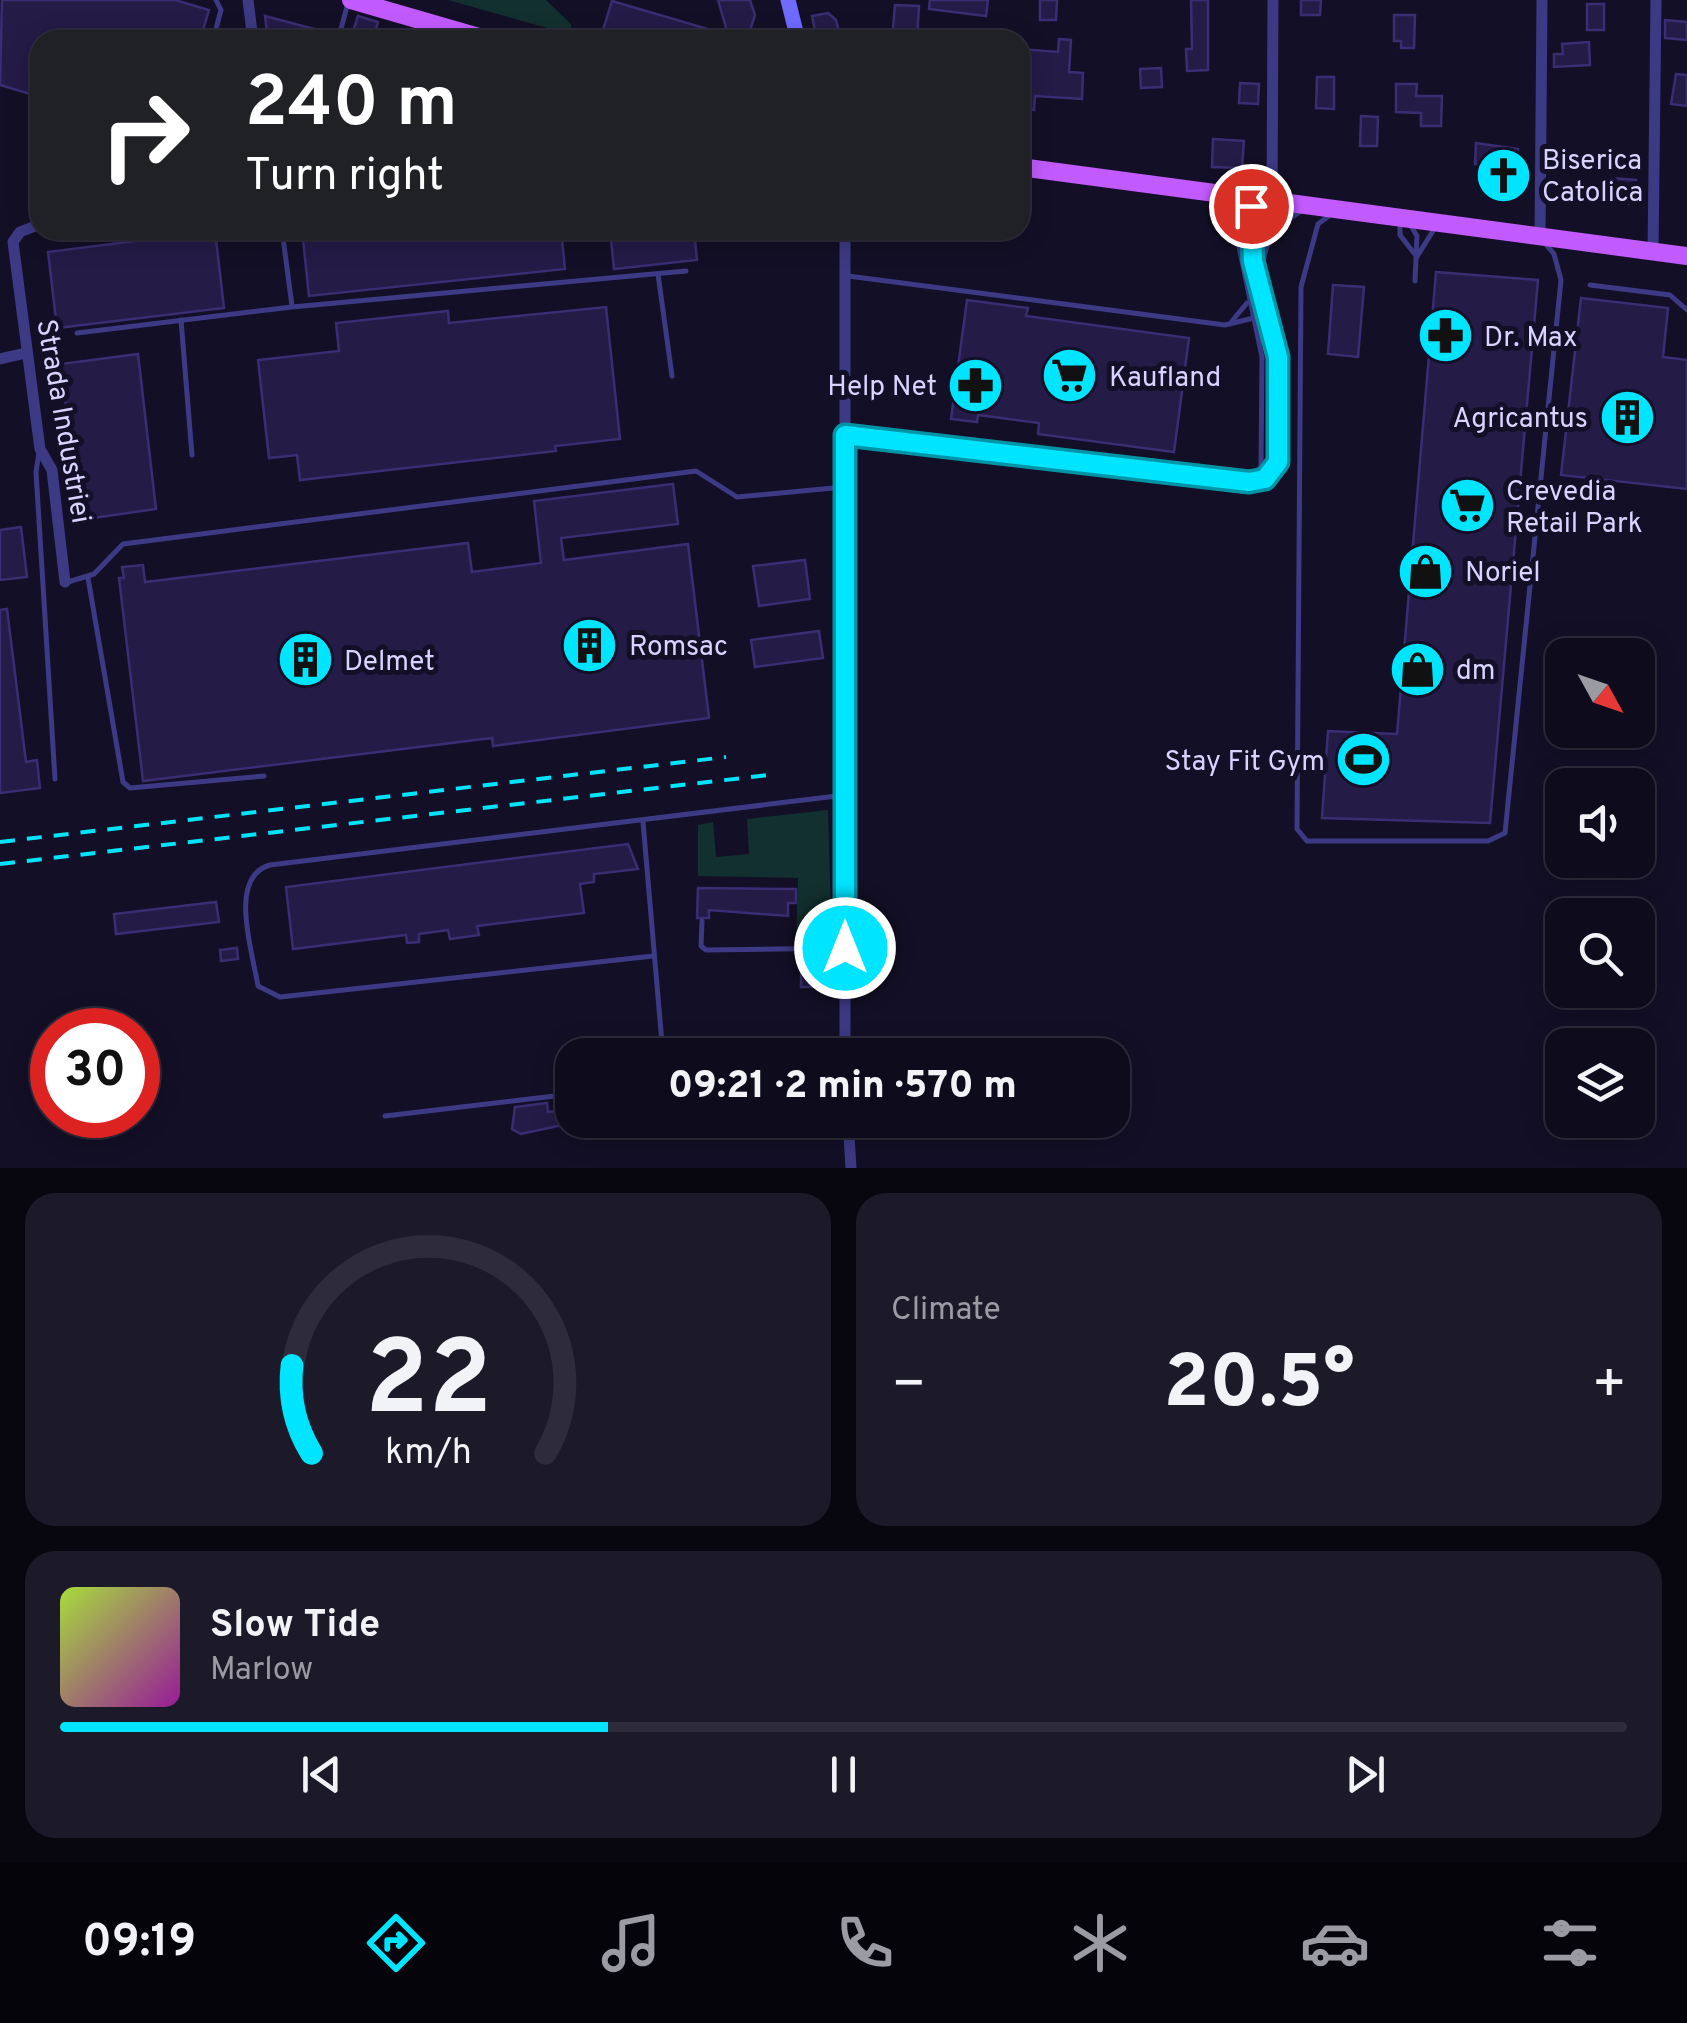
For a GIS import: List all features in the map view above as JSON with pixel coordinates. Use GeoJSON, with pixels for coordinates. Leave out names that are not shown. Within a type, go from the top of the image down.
{"type":"FeatureCollection","features":[{"type":"Feature","properties":{"kind":"main road"},"geometry":{"type":"LineString","coordinates":[[350,0],[440,30]]}},
{"type":"Feature","properties":{"kind":"main road"},"geometry":{"type":"LineString","coordinates":[[1030,168],[1687,256]]}},
{"type":"Feature","properties":{"kind":"street"},"geometry":{"type":"LineString","coordinates":[[248,0],[252,30]]}},
{"type":"Feature","properties":{"kind":"street"},"geometry":{"type":"LineString","coordinates":[[788,0],[796,30]]}},
{"type":"Feature","properties":{"kind":"street"},"geometry":{"type":"LineString","coordinates":[[1272,202],[1273,0]]}},
{"type":"Feature","properties":{"kind":"street"},"geometry":{"type":"LineString","coordinates":[[1540,237],[1542,0]]}},
{"type":"Feature","properties":{"kind":"street"},"geometry":{"type":"LineString","coordinates":[[1654,252],[1656,0]]}},
{"type":"Feature","properties":{"kind":"street","name":"Strada Industriei"},"geometry":{"type":"LineString","coordinates":[[30,228],[20,232],[13,242],[40,449],[52,470],[65,582]]}},
{"type":"Feature","properties":{"kind":"street"},"geometry":{"type":"LineString","coordinates":[[845,240],[845,1038]]}},
{"type":"Feature","properties":{"kind":"street"},"geometry":{"type":"LineString","coordinates":[[0,359],[26,353]]}},
{"type":"Feature","properties":{"kind":"street"},"geometry":{"type":"LineString","coordinates":[[849,1138],[851,1168]]}},
{"type":"Feature","properties":{"kind":"lane"},"geometry":{"type":"LineString","coordinates":[[216,0],[221,10],[216,30]]}},
{"type":"Feature","properties":{"kind":"lane"},"geometry":{"type":"LineString","coordinates":[[341,30],[350,0]]}},
{"type":"Feature","properties":{"kind":"lane"},"geometry":{"type":"LineString","coordinates":[[1212,195],[1230,212],[1262,357],[1261,466],[1249,482]]}},
{"type":"Feature","properties":{"kind":"lane"},"geometry":{"type":"LineString","coordinates":[[845,435],[1249,482],[1265,479],[1278,462],[1278,357],[1270,314],[1253,261],[1253,212],[1246,198]]}},
{"type":"Feature","properties":{"kind":"lane"},"geometry":{"type":"LineString","coordinates":[[1264,292],[1261,258],[1266,243],[1281,225],[1307,207]]}},
{"type":"Feature","properties":{"kind":"lane"},"geometry":{"type":"LineString","coordinates":[[1335,210],[1318,224],[1302,287],[1297,829],[1307,841],[1488,841],[1505,833],[1561,280],[1554,254],[1540,237]]}},
{"type":"Feature","properties":{"kind":"lane"},"geometry":{"type":"LineString","coordinates":[[1404,220],[1400,235],[1417,257]]}},
{"type":"Feature","properties":{"kind":"lane"},"geometry":{"type":"LineString","coordinates":[[1404,220],[1417,236],[1414,281]]}},
{"type":"Feature","properties":{"kind":"lane"},"geometry":{"type":"LineString","coordinates":[[1417,257],[1437,224]]}},
{"type":"Feature","properties":{"kind":"lane"},"geometry":{"type":"LineString","coordinates":[[283,240],[292,306]]}},
{"type":"Feature","properties":{"kind":"lane"},"geometry":{"type":"LineString","coordinates":[[77,334],[292,306],[686,271]]}},
{"type":"Feature","properties":{"kind":"lane"},"geometry":{"type":"LineString","coordinates":[[658,274],[672,376]]}},
{"type":"Feature","properties":{"kind":"lane"},"geometry":{"type":"LineString","coordinates":[[845,276],[1225,324],[1270,314]]}},
{"type":"Feature","properties":{"kind":"lane"},"geometry":{"type":"LineString","coordinates":[[1590,285],[1670,295],[1687,310]]}},
{"type":"Feature","properties":{"kind":"lane"},"geometry":{"type":"LineString","coordinates":[[1225,324],[1240,314],[1248,298]]}},
{"type":"Feature","properties":{"kind":"lane"},"geometry":{"type":"LineString","coordinates":[[181,320],[192,454]]}},
{"type":"Feature","properties":{"kind":"lane"},"geometry":{"type":"LineString","coordinates":[[40,449],[36,472],[41,604],[55,780]]}},
{"type":"Feature","properties":{"kind":"lane"},"geometry":{"type":"LineString","coordinates":[[65,582],[88,578],[122,544],[696,471],[737,497],[845,486]]}},
{"type":"Feature","properties":{"kind":"lane"},"geometry":{"type":"LineString","coordinates":[[88,578],[123,782],[130,788],[264,776]]}},
{"type":"Feature","properties":{"kind":"lane"},"geometry":{"type":"LineString","coordinates":[[653,956],[280,997],[258,986],[244,893],[250,876],[270,865],[845,795]]}},
{"type":"Feature","properties":{"kind":"lane"},"geometry":{"type":"LineString","coordinates":[[643,822],[661,1038]]}},
{"type":"Feature","properties":{"kind":"lane"},"geometry":{"type":"LineString","coordinates":[[702,921],[701,946],[706,950],[845,948]]}},
{"type":"Feature","properties":{"kind":"lane"},"geometry":{"type":"LineString","coordinates":[[385,1116],[555,1096]]}},
{"type":"Feature","properties":{"kind":"green space"},"geometry":{"type":"Polygon","coordinates":[[[448,0],[546,0],[571,24],[572,30],[554,30],[448,0]]]}},
{"type":"Feature","properties":{"kind":"green space"},"geometry":{"type":"Polygon","coordinates":[[[828,810],[831,915],[826,926],[813,937],[796,941],[798,878],[698,876],[698,825],[713,822],[716,857],[749,854],[747,819],[828,810]]]}},
{"type":"Feature","properties":{"kind":"building"},"geometry":{"type":"Polygon","coordinates":[[[2,0],[175,0],[209,10],[203,30],[30,30],[30,94],[0,85],[2,0]]]}},
{"type":"Feature","properties":{"kind":"building"},"geometry":{"type":"Polygon","coordinates":[[[718,0],[750,0],[755,15],[750,30],[727,30],[718,0]]]}},
{"type":"Feature","properties":{"kind":"building"},"geometry":{"type":"Polygon","coordinates":[[[930,0],[988,0],[986,16],[929,9],[930,0]]]}},
{"type":"Feature","properties":{"kind":"building"},"geometry":{"type":"Polygon","coordinates":[[[1040,0],[1057,0],[1056,20],[1040,20],[1040,0]]]}},
{"type":"Feature","properties":{"kind":"building"},"geometry":{"type":"Polygon","coordinates":[[[1191,0],[1208,0],[1208,70],[1187,71],[1186,49],[1192,49],[1191,0]]]}},
{"type":"Feature","properties":{"kind":"building"},"geometry":{"type":"Polygon","coordinates":[[[1301,0],[1321,0],[1320,15],[1301,15],[1301,0]]]}},
{"type":"Feature","properties":{"kind":"building"},"geometry":{"type":"Polygon","coordinates":[[[612,1],[711,30],[603,30],[612,1]]]}},
{"type":"Feature","properties":{"kind":"building"},"geometry":{"type":"Polygon","coordinates":[[[1587,4],[1604,4],[1604,30],[1587,30],[1587,4]]]}},
{"type":"Feature","properties":{"kind":"building"},"geometry":{"type":"Polygon","coordinates":[[[895,5],[919,6],[918,30],[893,30],[895,5]]]}},
{"type":"Feature","properties":{"kind":"building"},"geometry":{"type":"Polygon","coordinates":[[[828,13],[836,20],[838,30],[815,30],[812,16],[828,13]]]}},
{"type":"Feature","properties":{"kind":"building"},"geometry":{"type":"Polygon","coordinates":[[[1394,15],[1415,15],[1414,48],[1401,48],[1401,41],[1394,41],[1394,15]]]}},
{"type":"Feature","properties":{"kind":"building"},"geometry":{"type":"Polygon","coordinates":[[[265,16],[318,30],[267,30],[265,16]]]}},
{"type":"Feature","properties":{"kind":"building"},"geometry":{"type":"Polygon","coordinates":[[[358,16],[378,22],[376,30],[353,30],[358,16]]]}},
{"type":"Feature","properties":{"kind":"building"},"geometry":{"type":"Polygon","coordinates":[[[1665,20],[1687,22],[1687,40],[1665,38],[1665,20]]]}},
{"type":"Feature","properties":{"kind":"building"},"geometry":{"type":"Polygon","coordinates":[[[1059,39],[1071,40],[1069,72],[1083,73],[1082,99],[1035,96],[1034,110],[1030,110],[1030,50],[1058,52],[1059,39]]]}},
{"type":"Feature","properties":{"kind":"building"},"geometry":{"type":"Polygon","coordinates":[[[1589,42],[1590,65],[1554,67],[1554,54],[1563,54],[1562,44],[1589,42]]]}},
{"type":"Feature","properties":{"kind":"building"},"geometry":{"type":"Polygon","coordinates":[[[1161,68],[1162,87],[1141,88],[1140,69],[1161,68]]]}},
{"type":"Feature","properties":{"kind":"building"},"geometry":{"type":"Polygon","coordinates":[[[1676,74],[1687,75],[1687,106],[1671,104],[1676,74]]]}},
{"type":"Feature","properties":{"kind":"building"},"geometry":{"type":"Polygon","coordinates":[[[1317,77],[1334,77],[1334,109],[1316,108],[1317,77]]]}},
{"type":"Feature","properties":{"kind":"building"},"geometry":{"type":"Polygon","coordinates":[[[1240,83],[1259,84],[1258,104],[1239,103],[1240,83]]]}},
{"type":"Feature","properties":{"kind":"building"},"geometry":{"type":"Polygon","coordinates":[[[1396,84],[1417,84],[1416,96],[1442,96],[1441,126],[1421,126],[1421,113],[1396,112],[1396,84]]]}},
{"type":"Feature","properties":{"kind":"building"},"geometry":{"type":"Polygon","coordinates":[[[1361,116],[1378,117],[1377,146],[1360,146],[1361,116]]]}},
{"type":"Feature","properties":{"kind":"building"},"geometry":{"type":"Polygon","coordinates":[[[1213,139],[1244,141],[1242,168],[1212,167],[1213,139]]]}},
{"type":"Feature","properties":{"kind":"building","name":"Biserica Catolica"},"geometry":{"type":"Polygon","coordinates":[[[1476,143],[1518,149],[1516,186],[1488,185],[1490,165],[1475,164],[1476,143]]]}},
{"type":"Feature","properties":{"kind":"building"},"geometry":{"type":"Polygon","coordinates":[[[1610,178],[1636,180],[1634,204],[1607,202],[1610,178]]]}},
{"type":"Feature","properties":{"kind":"building"},"geometry":{"type":"Polygon","coordinates":[[[143,240],[216,240],[224,308],[57,328],[48,252],[143,240]]]}},
{"type":"Feature","properties":{"kind":"building"},"geometry":{"type":"Polygon","coordinates":[[[303,240],[562,240],[565,269],[309,296],[303,240]]]}},
{"type":"Feature","properties":{"kind":"building"},"geometry":{"type":"Polygon","coordinates":[[[611,240],[695,240],[697,260],[614,269],[611,240]]]}},
{"type":"Feature","properties":{"kind":"building","name":"Crevedia Retail Park"},"geometry":{"type":"Polygon","coordinates":[[[1436,272],[1538,280],[1490,823],[1322,818],[1328,731],[1397,734],[1436,272]]]}},
{"type":"Feature","properties":{"kind":"building"},"geometry":{"type":"Polygon","coordinates":[[[1333,285],[1364,287],[1358,357],[1328,354],[1333,285]]]}},
{"type":"Feature","properties":{"kind":"building","name":"Agricantus"},"geometry":{"type":"Polygon","coordinates":[[[1581,298],[1668,308],[1663,357],[1687,360],[1687,489],[1561,475],[1581,298]]]}},
{"type":"Feature","properties":{"kind":"building","name":"Kaufland"},"geometry":{"type":"Polygon","coordinates":[[[967,300],[1028,308],[1026,316],[1189,338],[1174,452],[1038,434],[1039,423],[978,415],[977,422],[951,419],[967,300]]]}},
{"type":"Feature","properties":{"kind":"building"},"geometry":{"type":"Polygon","coordinates":[[[606,307],[620,439],[555,446],[556,451],[300,480],[297,455],[269,458],[258,360],[339,351],[336,323],[448,311],[449,323],[606,307]]]}},
{"type":"Feature","properties":{"kind":"building"},"geometry":{"type":"Polygon","coordinates":[[[138,354],[156,509],[79,520],[61,364],[138,354]]]}},
{"type":"Feature","properties":{"kind":"building","name":"Delmet"},"geometry":{"type":"Polygon","coordinates":[[[673,484],[678,524],[561,538],[564,560],[688,544],[709,718],[493,746],[492,738],[143,781],[119,578],[124,578],[122,567],[143,565],[145,582],[468,543],[472,572],[541,563],[534,501],[673,484]]]}},
{"type":"Feature","properties":{"kind":"building"},"geometry":{"type":"Polygon","coordinates":[[[21,527],[27,577],[0,580],[0,530],[21,527]]]}},
{"type":"Feature","properties":{"kind":"building"},"geometry":{"type":"Polygon","coordinates":[[[805,560],[810,599],[759,606],[753,566],[805,560]]]}},
{"type":"Feature","properties":{"kind":"building"},"geometry":{"type":"Polygon","coordinates":[[[7,609],[26,762],[37,760],[40,788],[0,793],[0,610],[7,609]]]}},
{"type":"Feature","properties":{"kind":"building"},"geometry":{"type":"Polygon","coordinates":[[[819,631],[823,658],[755,667],[751,640],[819,631]]]}},
{"type":"Feature","properties":{"kind":"building"},"geometry":{"type":"Polygon","coordinates":[[[628,844],[638,869],[594,874],[594,882],[580,884],[584,913],[477,926],[479,935],[450,939],[448,930],[419,934],[419,942],[407,943],[406,935],[293,949],[286,887],[628,844]]]}},
{"type":"Feature","properties":{"kind":"building"},"geometry":{"type":"Polygon","coordinates":[[[698,888],[796,889],[796,903],[788,903],[788,916],[709,910],[709,918],[697,918],[698,888]]]}},
{"type":"Feature","properties":{"kind":"building"},"geometry":{"type":"Polygon","coordinates":[[[216,902],[219,922],[116,934],[114,914],[216,902]]]}},
{"type":"Feature","properties":{"kind":"building"},"geometry":{"type":"Polygon","coordinates":[[[237,948],[238,959],[221,961],[220,950],[237,948]]]}},
{"type":"Feature","properties":{"kind":"building"},"geometry":{"type":"Polygon","coordinates":[[[801,966],[828,966],[828,987],[801,987],[801,966]]]}},
{"type":"Feature","properties":{"kind":"building"},"geometry":{"type":"Polygon","coordinates":[[[547,1103],[548,1112],[555,1111],[555,1127],[521,1134],[512,1129],[515,1107],[547,1103]]]}},
{"type":"Feature","properties":{"kind":"railway"},"geometry":{"type":"LineString","coordinates":[[0,842],[726,757]]}},
{"type":"Feature","properties":{"kind":"railway"},"geometry":{"type":"LineString","coordinates":[[0,864],[777,774]]}},
{"type":"Feature","properties":{"kind":"place","name":"Biserica Catolica"},"geometry":{"type":"Point","coordinates":[1503,175]}},
{"type":"Feature","properties":{"kind":"place","name":"Dr. Max"},"geometry":{"type":"Point","coordinates":[1445,336]}},
{"type":"Feature","properties":{"kind":"place","name":"Kaufland"},"geometry":{"type":"Point","coordinates":[1070,376]}},
{"type":"Feature","properties":{"kind":"place","name":"Help Net"},"geometry":{"type":"Point","coordinates":[976,385]}},
{"type":"Feature","properties":{"kind":"place","name":"Agricantus"},"geometry":{"type":"Point","coordinates":[1627,417]}},
{"type":"Feature","properties":{"kind":"place","name":"Crevedia Retail Park"},"geometry":{"type":"Point","coordinates":[1467,506]}},
{"type":"Feature","properties":{"kind":"place","name":"Noriel"},"geometry":{"type":"Point","coordinates":[1426,571]}},
{"type":"Feature","properties":{"kind":"place","name":"Romsac"},"geometry":{"type":"Point","coordinates":[590,645]}},
{"type":"Feature","properties":{"kind":"place","name":"Delmet"},"geometry":{"type":"Point","coordinates":[305,660]}},
{"type":"Feature","properties":{"kind":"place","name":"dm"},"geometry":{"type":"Point","coordinates":[1417,669]}},
{"type":"Feature","properties":{"kind":"place","name":"Stay Fit Gym"},"geometry":{"type":"Point","coordinates":[1364,760]}},
{"type":"Feature","properties":{"kind":"route"},"geometry":{"type":"LineString","coordinates":[[845,948],[845,435],[1249,482],[1265,479],[1278,462],[1278,357],[1253,261],[1251,206]]}}]}
